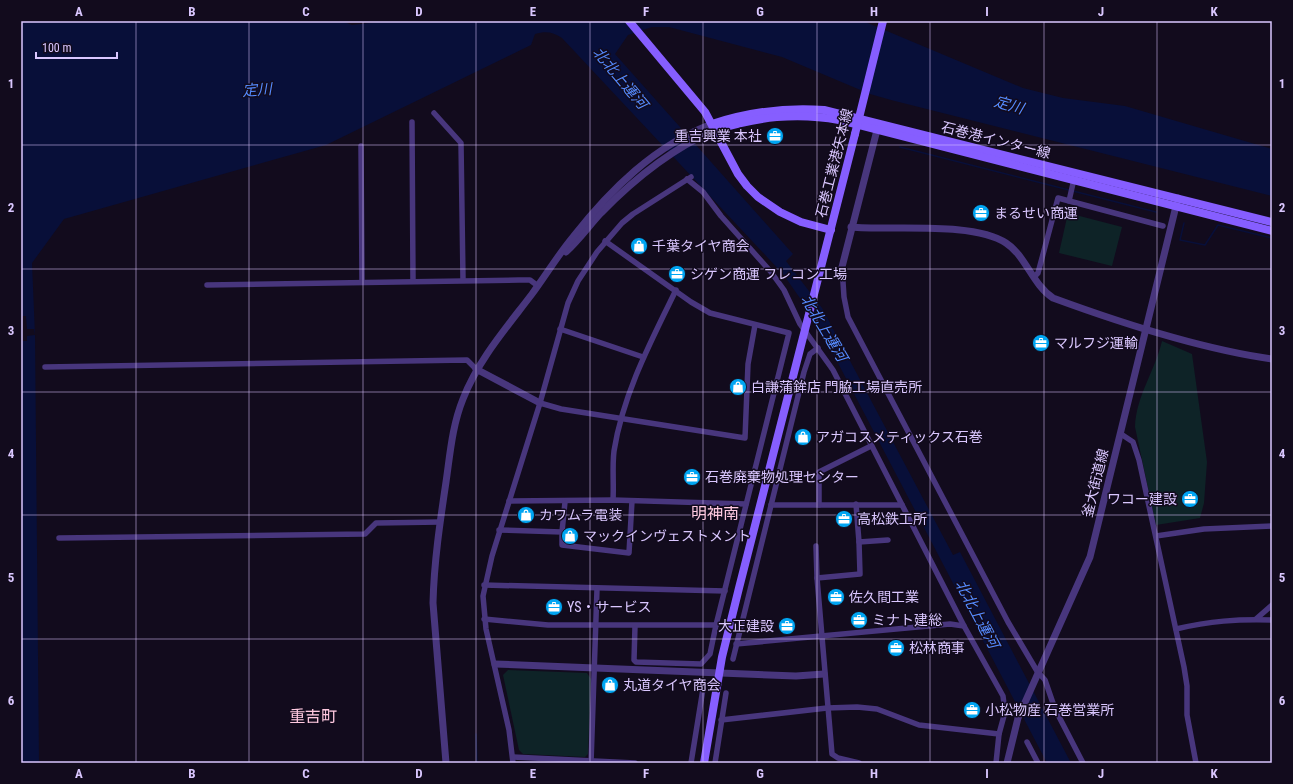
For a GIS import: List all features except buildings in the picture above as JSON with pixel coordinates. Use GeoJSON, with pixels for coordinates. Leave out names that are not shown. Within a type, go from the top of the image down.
{"type":"FeatureCollection","features":[{"type":"Feature","properties":{"kind":"main road","name":"石巻工業港矢本線"},"geometry":{"type":"LineString","coordinates":[[629,21],[705,112],[738,174],[758,197],[791,218],[806,224],[831,230],[883,21]]}},
{"type":"Feature","properties":{"kind":"main road","name":"石巻港インター線"},"geometry":{"type":"LineString","coordinates":[[714,127],[763,110],[787,108],[824,110],[1178,202],[1272,231]]}},
{"type":"Feature","properties":{"kind":"main road","name":"石巻港インター線"},"geometry":{"type":"LineString","coordinates":[[714,127],[788,115],[823,117],[1074,179],[1272,222]]}},
{"type":"Feature","properties":{"kind":"main road"},"geometry":{"type":"LineString","coordinates":[[704,763],[720,672],[739,588],[831,230]]}},
{"type":"Feature","properties":{"kind":"street"},"geometry":{"type":"LineString","coordinates":[[434,113],[461,143],[463,280]]}},
{"type":"Feature","properties":{"kind":"street"},"geometry":{"type":"LineString","coordinates":[[412,122],[413,280]]}},
{"type":"Feature","properties":{"kind":"street"},"geometry":{"type":"LineString","coordinates":[[446,763],[433,603],[434,579],[440,522],[457,417],[476,369],[572,238],[611,193],[639,167],[662,149],[692,133],[714,127]]}},
{"type":"Feature","properties":{"kind":"street"},"geometry":{"type":"LineString","coordinates":[[554,263],[622,192],[646,170],[714,127]]}},
{"type":"Feature","properties":{"kind":"street"},"geometry":{"type":"LineString","coordinates":[[878,130],[851,227],[842,267],[848,317],[1036,675],[1048,686],[1055,709],[1083,763]]}},
{"type":"Feature","properties":{"kind":"street"},"geometry":{"type":"LineString","coordinates":[[361,146],[362,281]]}},
{"type":"Feature","properties":{"kind":"street"},"geometry":{"type":"LineString","coordinates":[[635,763],[513,760],[509,730],[484,619],[484,585],[540,403],[568,303],[578,281],[605,241],[634,214],[689,178],[703,192],[721,216],[771,272],[784,290],[805,330],[833,370],[964,626],[1003,696],[1005,712],[999,734],[996,763]]}},
{"type":"Feature","properties":{"kind":"street"},"geometry":{"type":"LineString","coordinates":[[1069,201],[1074,179]]}},
{"type":"Feature","properties":{"kind":"street"},"geometry":{"type":"LineString","coordinates":[[1034,277],[1038,273],[1058,198],[1163,226]]}},
{"type":"Feature","properties":{"kind":"street","name":"釜大街道線"},"geometry":{"type":"LineString","coordinates":[[1007,763],[1018,718],[1090,557],[1178,202]]}},
{"type":"Feature","properties":{"kind":"street"},"geometry":{"type":"LineString","coordinates":[[851,227],[953,230],[990,236],[1006,242],[1014,250],[1042,289],[1053,298],[1146,329],[1244,355],[1272,359]]}},
{"type":"Feature","properties":{"kind":"street"},"geometry":{"type":"LineString","coordinates":[[605,241],[710,313],[789,333],[710,654],[701,664],[636,662],[634,660],[634,626]]}},
{"type":"Feature","properties":{"kind":"street"},"geometry":{"type":"LineString","coordinates":[[207,285],[413,280],[530,280],[538,286]]}},
{"type":"Feature","properties":{"kind":"street"},"geometry":{"type":"LineString","coordinates":[[614,500],[614,452],[622,419],[643,357],[676,290]]}},
{"type":"Feature","properties":{"kind":"street"},"geometry":{"type":"LineString","coordinates":[[45,367],[467,360],[476,369],[540,403],[561,409],[745,438],[748,364],[755,325]]}},
{"type":"Feature","properties":{"kind":"street"},"geometry":{"type":"LineString","coordinates":[[560,329],[643,357]]}},
{"type":"Feature","properties":{"kind":"street"},"geometry":{"type":"LineString","coordinates":[[733,659],[808,358],[810,354],[818,348]]}},
{"type":"Feature","properties":{"kind":"street"},"geometry":{"type":"LineString","coordinates":[[1120,434],[1130,439],[1135,446],[1156,536],[1187,686],[1187,715],[1196,763]]}},
{"type":"Feature","properties":{"kind":"street"},"geometry":{"type":"LineString","coordinates":[[819,505],[819,472],[871,446]]}},
{"type":"Feature","properties":{"kind":"street"},"geometry":{"type":"LineString","coordinates":[[509,501],[565,502],[614,500],[746,504]]}},
{"type":"Feature","properties":{"kind":"street"},"geometry":{"type":"LineString","coordinates":[[565,502],[562,546],[629,553],[632,501]]}},
{"type":"Feature","properties":{"kind":"street"},"geometry":{"type":"LineString","coordinates":[[817,578],[860,574],[856,504]]}},
{"type":"Feature","properties":{"kind":"street"},"geometry":{"type":"LineString","coordinates":[[771,506],[902,504]]}},
{"type":"Feature","properties":{"kind":"street"},"geometry":{"type":"LineString","coordinates":[[59,538],[366,534],[376,523],[440,522]]}},
{"type":"Feature","properties":{"kind":"street"},"geometry":{"type":"LineString","coordinates":[[1156,536],[1204,529],[1272,526]]}},
{"type":"Feature","properties":{"kind":"street"},"geometry":{"type":"LineString","coordinates":[[500,530],[562,532]]}},
{"type":"Feature","properties":{"kind":"street"},"geometry":{"type":"LineString","coordinates":[[859,542],[888,540]]}},
{"type":"Feature","properties":{"kind":"street"},"geometry":{"type":"LineString","coordinates":[[816,546],[821,636],[832,754],[838,758],[859,763]]}},
{"type":"Feature","properties":{"kind":"street"},"geometry":{"type":"LineString","coordinates":[[484,585],[725,591]]}},
{"type":"Feature","properties":{"kind":"street"},"geometry":{"type":"LineString","coordinates":[[591,762],[597,589]]}},
{"type":"Feature","properties":{"kind":"street"},"geometry":{"type":"LineString","coordinates":[[1256,619],[1272,605]]}},
{"type":"Feature","properties":{"kind":"street"},"geometry":{"type":"LineString","coordinates":[[484,619],[548,625],[716,625]]}},
{"type":"Feature","properties":{"kind":"street"},"geometry":{"type":"LineString","coordinates":[[1176,629],[1226,620],[1272,620]]}},
{"type":"Feature","properties":{"kind":"street"},"geometry":{"type":"LineString","coordinates":[[736,644],[899,630],[950,624],[964,626]]}},
{"type":"Feature","properties":{"kind":"street"},"geometry":{"type":"LineString","coordinates":[[495,664],[796,676],[824,674]]}},
{"type":"Feature","properties":{"kind":"street"},"geometry":{"type":"LineString","coordinates":[[691,763],[703,689]]}},
{"type":"Feature","properties":{"kind":"street"},"geometry":{"type":"LineString","coordinates":[[715,763],[726,693]]}},
{"type":"Feature","properties":{"kind":"street"},"geometry":{"type":"LineString","coordinates":[[721,720],[827,708],[857,707],[877,709],[919,725],[999,734]]}},
{"type":"Feature","properties":{"kind":"street"},"geometry":{"type":"LineString","coordinates":[[1027,742],[1038,763]]}},
{"type":"Feature","properties":{"kind":"green space"},"geometry":{"type":"Polygon","coordinates":[[[1068,213],[1122,227],[1112,266],[1059,253],[1068,213]]]}},
{"type":"Feature","properties":{"kind":"green space"},"geometry":{"type":"Polygon","coordinates":[[[1162,341],[1192,354],[1207,462],[1204,503],[1200,518],[1156,525],[1135,427],[1136,416],[1142,394],[1155,363],[1162,341]]]}},
{"type":"Feature","properties":{"kind":"green space"},"geometry":{"type":"Polygon","coordinates":[[[508,670],[587,673],[591,679],[588,754],[585,757],[523,754],[519,750],[503,675],[508,670]]]}},
{"type":"Feature","properties":{"kind":"water"},"geometry":{"type":"Polygon","coordinates":[[[21,21],[342,21],[352,25],[386,21],[863,21],[1023,88],[1063,98],[1125,106],[1272,149],[1272,196],[891,100],[870,94],[782,57],[669,27],[652,27],[628,35],[615,54],[793,254],[786,261],[822,308],[953,555],[960,552],[1071,763],[1047,763],[816,321],[783,274],[562,38],[556,34],[546,32],[535,34],[531,45],[326,145],[64,219],[32,263],[35,335],[39,763],[21,763],[21,21]]]}},
{"type":"Feature","properties":{"kind":"pier"},"geometry":{"type":"Polygon","coordinates":[[[21,316],[26,316],[27,329],[34,329],[35,335],[27,336],[27,341],[21,341],[21,316]]]}},
{"type":"Feature","properties":{"kind":"waterway"},"geometry":{"type":"LineString","coordinates":[[900,147],[1069,190]]}},
{"type":"Feature","properties":{"kind":"waterway"},"geometry":{"type":"LineString","coordinates":[[1073,191],[1156,212]]}},
{"type":"Feature","properties":{"kind":"waterway"},"geometry":{"type":"LineString","coordinates":[[1184,223],[1180,240],[1205,245],[1218,225],[1272,238]]}},
{"type":"Feature","properties":{"kind":"waterway"},"geometry":{"type":"LineString","coordinates":[[476,734],[477,763]]}},
{"type":"Feature","properties":{"kind":"place","name":"重吉興業 本社"},"geometry":{"type":"Point","coordinates":[775,136]}},
{"type":"Feature","properties":{"kind":"place","name":"まるせい商運"},"geometry":{"type":"Point","coordinates":[981,213]}},
{"type":"Feature","properties":{"kind":"place","name":"千葉タイヤ商会"},"geometry":{"type":"Point","coordinates":[639,246]}},
{"type":"Feature","properties":{"kind":"place","name":"シゲン商運 フレコン工場"},"geometry":{"type":"Point","coordinates":[677,274]}},
{"type":"Feature","properties":{"kind":"place","name":"マルフジ運輸"},"geometry":{"type":"Point","coordinates":[1041,343]}},
{"type":"Feature","properties":{"kind":"place","name":"白謙蒲鉾店 門脇工場直売所"},"geometry":{"type":"Point","coordinates":[738,387]}},
{"type":"Feature","properties":{"kind":"place","name":"アガコスメティックス石巻"},"geometry":{"type":"Point","coordinates":[803,437]}},
{"type":"Feature","properties":{"kind":"place","name":"石巻廃棄物処理センター"},"geometry":{"type":"Point","coordinates":[692,477]}},
{"type":"Feature","properties":{"kind":"place","name":"ワコー建設"},"geometry":{"type":"Point","coordinates":[1190,499]}},
{"type":"Feature","properties":{"kind":"place","name":"カワムラ電装"},"geometry":{"type":"Point","coordinates":[526,515]}},
{"type":"Feature","properties":{"kind":"place","name":"高松鉄工所"},"geometry":{"type":"Point","coordinates":[844,519]}},
{"type":"Feature","properties":{"kind":"place","name":"マックインヴェストメント"},"geometry":{"type":"Point","coordinates":[570,536]}},
{"type":"Feature","properties":{"kind":"place","name":"佐久間工業"},"geometry":{"type":"Point","coordinates":[836,597]}},
{"type":"Feature","properties":{"kind":"place","name":"YS・サービス"},"geometry":{"type":"Point","coordinates":[554,607]}},
{"type":"Feature","properties":{"kind":"place","name":"ミナト建総"},"geometry":{"type":"Point","coordinates":[859,620]}},
{"type":"Feature","properties":{"kind":"place","name":"大正建設"},"geometry":{"type":"Point","coordinates":[787,626]}},
{"type":"Feature","properties":{"kind":"place","name":"松林商事"},"geometry":{"type":"Point","coordinates":[896,648]}},
{"type":"Feature","properties":{"kind":"place","name":"丸道タイヤ商会"},"geometry":{"type":"Point","coordinates":[610,685]}},
{"type":"Feature","properties":{"kind":"place","name":"小松物産 石巻営業所"},"geometry":{"type":"Point","coordinates":[972,710]}},
{"type":"Feature","properties":{"kind":"district","name":"明神南"},"geometry":{"type":"Point","coordinates":[715,513]}},
{"type":"Feature","properties":{"kind":"district","name":"重吉町"},"geometry":{"type":"Point","coordinates":[313,716]}},
{"type":"Feature","properties":{"kind":"water label","name":"北北上運河"},"geometry":{"type":"Point","coordinates":[620,78]}},
{"type":"Feature","properties":{"kind":"water label","name":"定川"},"geometry":{"type":"Point","coordinates":[257,90]}},
{"type":"Feature","properties":{"kind":"water label","name":"定川"},"geometry":{"type":"Point","coordinates":[1009,105]}},
{"type":"Feature","properties":{"kind":"water label","name":"北北上運河"},"geometry":{"type":"Point","coordinates":[824,328]}},
{"type":"Feature","properties":{"kind":"water label","name":"北北上運河"},"geometry":{"type":"Point","coordinates":[977,614]}}]}
